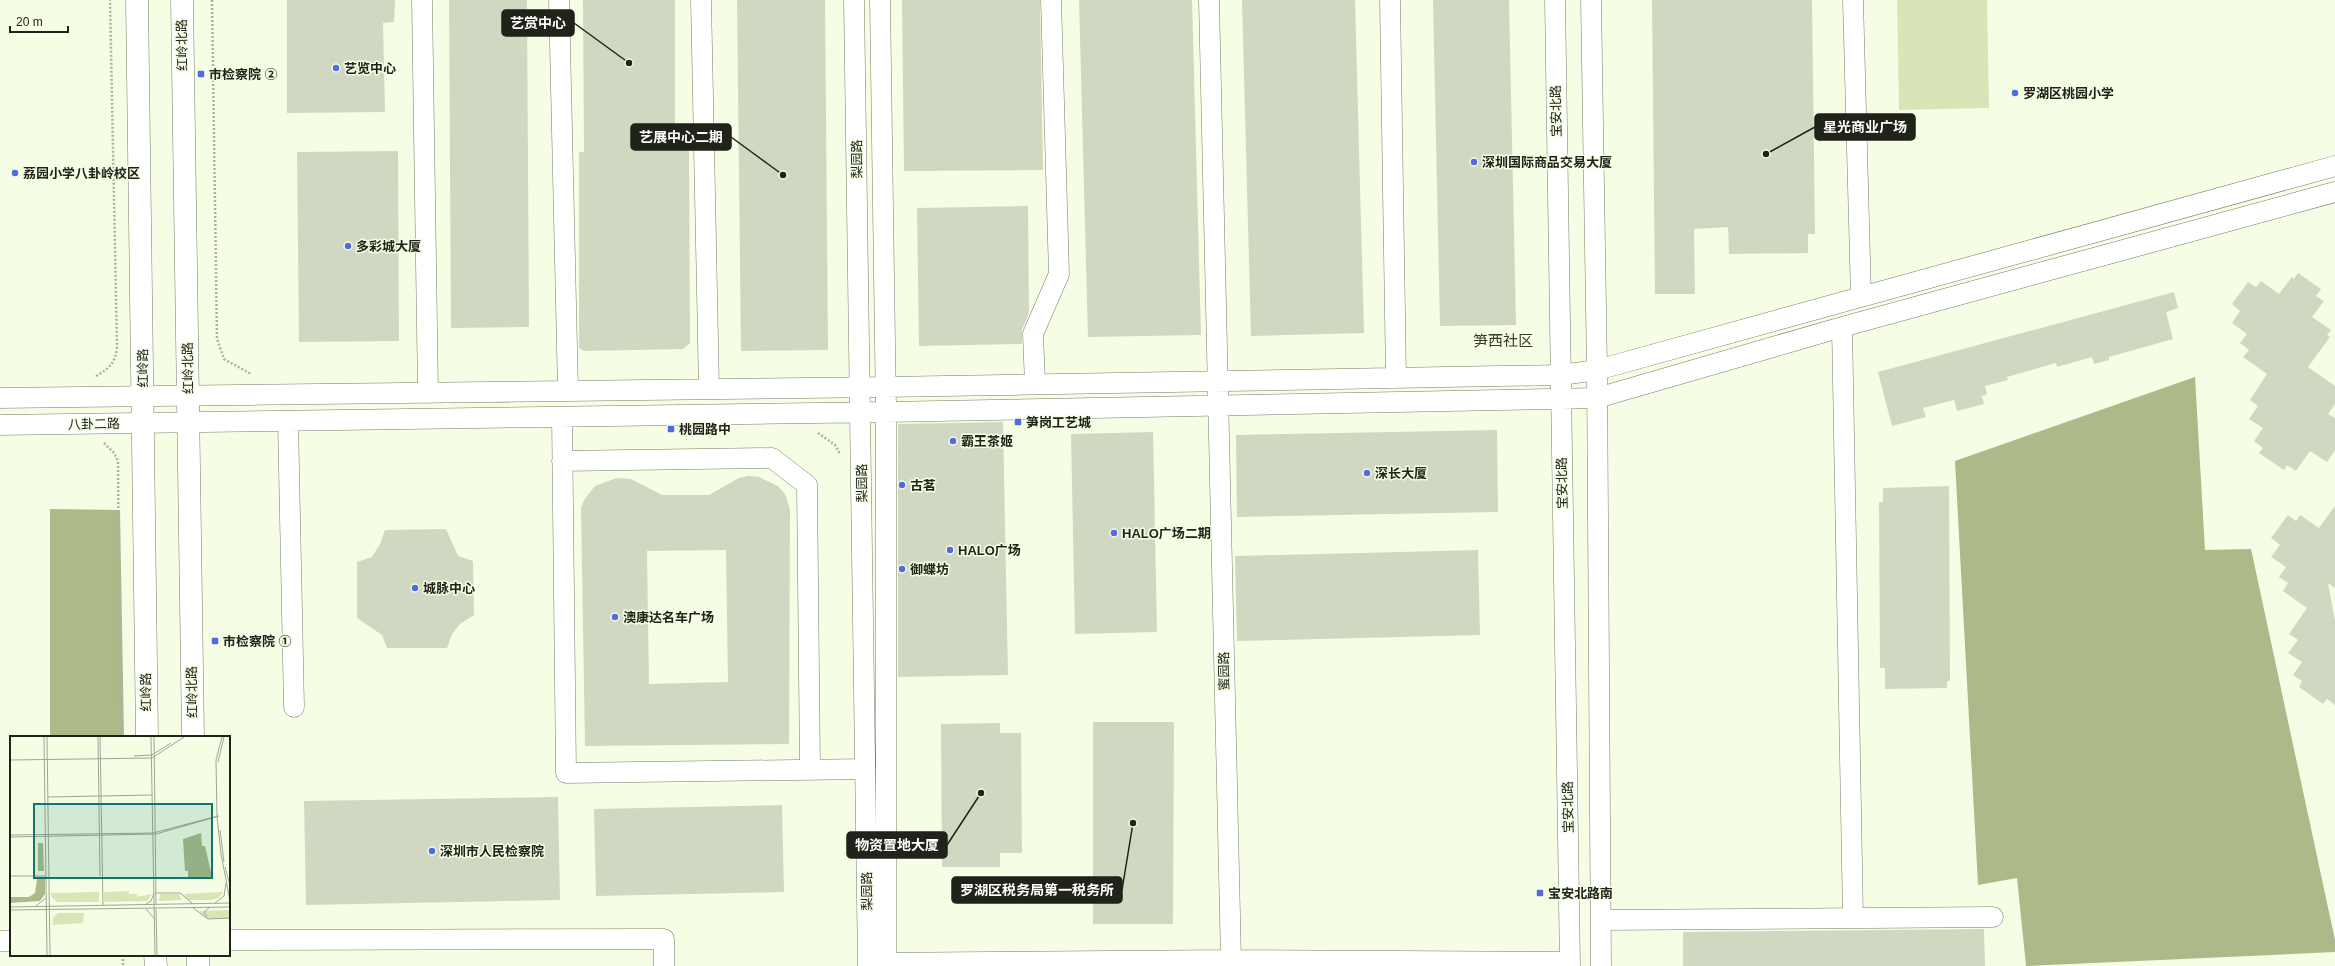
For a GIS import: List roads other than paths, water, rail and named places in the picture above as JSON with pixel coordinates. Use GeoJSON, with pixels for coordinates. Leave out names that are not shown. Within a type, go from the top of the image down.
{"type":"FeatureCollection","features":[{"type":"Feature","properties":{"kind":"main road","name":"红岭路"},"geometry":{"type":"LineString","coordinates":[[137,0],[144,423],[147,736]]}},
{"type":"Feature","properties":{"kind":"main road","name":"红岭北路"},"geometry":{"type":"LineString","coordinates":[[182,0],[193,736]]}},
{"type":"Feature","properties":{"kind":"main road"},"geometry":{"type":"LineString","coordinates":[[155,956],[156,966]]}},
{"type":"Feature","properties":{"kind":"street"},"geometry":{"type":"LineString","coordinates":[[422,0],[428,393]]}},
{"type":"Feature","properties":{"kind":"street"},"geometry":{"type":"LineString","coordinates":[[559,0],[568,391]]}},
{"type":"Feature","properties":{"kind":"street"},"geometry":{"type":"LineString","coordinates":[[702,0],[709,389]]}},
{"type":"Feature","properties":{"kind":"street","name":"梨园路"},"geometry":{"type":"LineString","coordinates":[[854,0],[862,412],[865,768],[877,964]]}},
{"type":"Feature","properties":{"kind":"street","name":"梨园路"},"geometry":{"type":"LineString","coordinates":[[877,964],[886,412],[880,0]]}},
{"type":"Feature","properties":{"kind":"street"},"geometry":{"type":"LineString","coordinates":[[1035,384],[1034,334],[1059,274],[1051,0]]}},
{"type":"Feature","properties":{"kind":"street","name":"蜜园路"},"geometry":{"type":"LineString","coordinates":[[1209,0],[1216,381],[1218,406],[1231,960]]}},
{"type":"Feature","properties":{"kind":"street"},"geometry":{"type":"LineString","coordinates":[[1390,0],[1396,378]]}},
{"type":"Feature","properties":{"kind":"street","name":"宝安北路"},"geometry":{"type":"LineString","coordinates":[[1555,0],[1570,964]]}},
{"type":"Feature","properties":{"kind":"street"},"geometry":{"type":"LineString","coordinates":[[1592,0],[1597,370],[1601,966]]}},
{"type":"Feature","properties":{"kind":"street"},"geometry":{"type":"LineString","coordinates":[[1853,0],[1861,297]]}},
{"type":"Feature","properties":{"kind":"street","name":"八卦二路"},"geometry":{"type":"LineString","coordinates":[[0,398],[885,388],[1561,375],[1597,370],[2335,166]]}},
{"type":"Feature","properties":{"kind":"street","name":"八卦二路"},"geometry":{"type":"LineString","coordinates":[[0,425],[886,412],[1561,400],[1597,398],[1842,327],[2335,192]]}},
{"type":"Feature","properties":{"kind":"street"},"geometry":{"type":"LineString","coordinates":[[1842,327],[1853,918]]}},
{"type":"Feature","properties":{"kind":"street"},"geometry":{"type":"LineString","coordinates":[[562,417],[566,773],[865,768]]}},
{"type":"Feature","properties":{"kind":"street"},"geometry":{"type":"LineString","coordinates":[[288,421],[294,707]]}},
{"type":"Feature","properties":{"kind":"street"},"geometry":{"type":"LineString","coordinates":[[562,461],[772,458],[807,485],[810,770]]}},
{"type":"Feature","properties":{"kind":"street"},"geometry":{"type":"LineString","coordinates":[[1601,920],[1993,917]]}},
{"type":"Feature","properties":{"kind":"street"},"geometry":{"type":"LineString","coordinates":[[230,940],[664,939],[664,966]]}},
{"type":"Feature","properties":{"kind":"street"},"geometry":{"type":"LineString","coordinates":[[877,964],[1231,960],[1570,964]]}},
{"type":"Feature","properties":{"kind":"place","name":"艺赏中心"},"geometry":{"type":"Point","coordinates":[629,63]}},
{"type":"Feature","properties":{"kind":"place","name":"艺览中心"},"geometry":{"type":"Point","coordinates":[336,68]}},
{"type":"Feature","properties":{"kind":"place","name":"市检察院 ②"},"geometry":{"type":"Point","coordinates":[201,74]}},
{"type":"Feature","properties":{"kind":"place","name":"罗湖区桃园小学"},"geometry":{"type":"Point","coordinates":[2015,93]}},
{"type":"Feature","properties":{"kind":"place","name":"星光商业广场"},"geometry":{"type":"Point","coordinates":[1766,154]}},
{"type":"Feature","properties":{"kind":"place","name":"深圳国际商品交易大厦"},"geometry":{"type":"Point","coordinates":[1474,162]}},
{"type":"Feature","properties":{"kind":"place","name":"荔园小学八卦岭校区"},"geometry":{"type":"Point","coordinates":[15,173]}},
{"type":"Feature","properties":{"kind":"place","name":"艺展中心二期"},"geometry":{"type":"Point","coordinates":[783,175]}},
{"type":"Feature","properties":{"kind":"place","name":"多彩城大厦"},"geometry":{"type":"Point","coordinates":[348,246]}},
{"type":"Feature","properties":{"kind":"place","name":"笋岗工艺城"},"geometry":{"type":"Point","coordinates":[1018,422]}},
{"type":"Feature","properties":{"kind":"place","name":"桃园路中"},"geometry":{"type":"Point","coordinates":[671,429]}},
{"type":"Feature","properties":{"kind":"place","name":"霸王茶姬"},"geometry":{"type":"Point","coordinates":[953,441]}},
{"type":"Feature","properties":{"kind":"place","name":"深长大厦"},"geometry":{"type":"Point","coordinates":[1367,473]}},
{"type":"Feature","properties":{"kind":"place","name":"古茗"},"geometry":{"type":"Point","coordinates":[902,485]}},
{"type":"Feature","properties":{"kind":"place","name":"HALO广场二期"},"geometry":{"type":"Point","coordinates":[1114,533]}},
{"type":"Feature","properties":{"kind":"place","name":"HALO广场"},"geometry":{"type":"Point","coordinates":[950,550]}},
{"type":"Feature","properties":{"kind":"place","name":"御蝶坊"},"geometry":{"type":"Point","coordinates":[902,569]}},
{"type":"Feature","properties":{"kind":"place","name":"城脉中心"},"geometry":{"type":"Point","coordinates":[415,588]}},
{"type":"Feature","properties":{"kind":"place","name":"澳康达名车广场"},"geometry":{"type":"Point","coordinates":[615,617]}},
{"type":"Feature","properties":{"kind":"place","name":"市检察院 ①"},"geometry":{"type":"Point","coordinates":[215,641]}},
{"type":"Feature","properties":{"kind":"place","name":"物资置地大厦"},"geometry":{"type":"Point","coordinates":[981,793]}},
{"type":"Feature","properties":{"kind":"place","name":"罗湖区税务局第一税务所"},"geometry":{"type":"Point","coordinates":[1133,823]}},
{"type":"Feature","properties":{"kind":"place","name":"深圳市人民检察院"},"geometry":{"type":"Point","coordinates":[432,851]}},
{"type":"Feature","properties":{"kind":"place","name":"宝安北路南"},"geometry":{"type":"Point","coordinates":[1540,893]}},
{"type":"Feature","properties":{"kind":"district","name":"笋西社区"},"geometry":{"type":"Point","coordinates":[1503,340]}}]}
